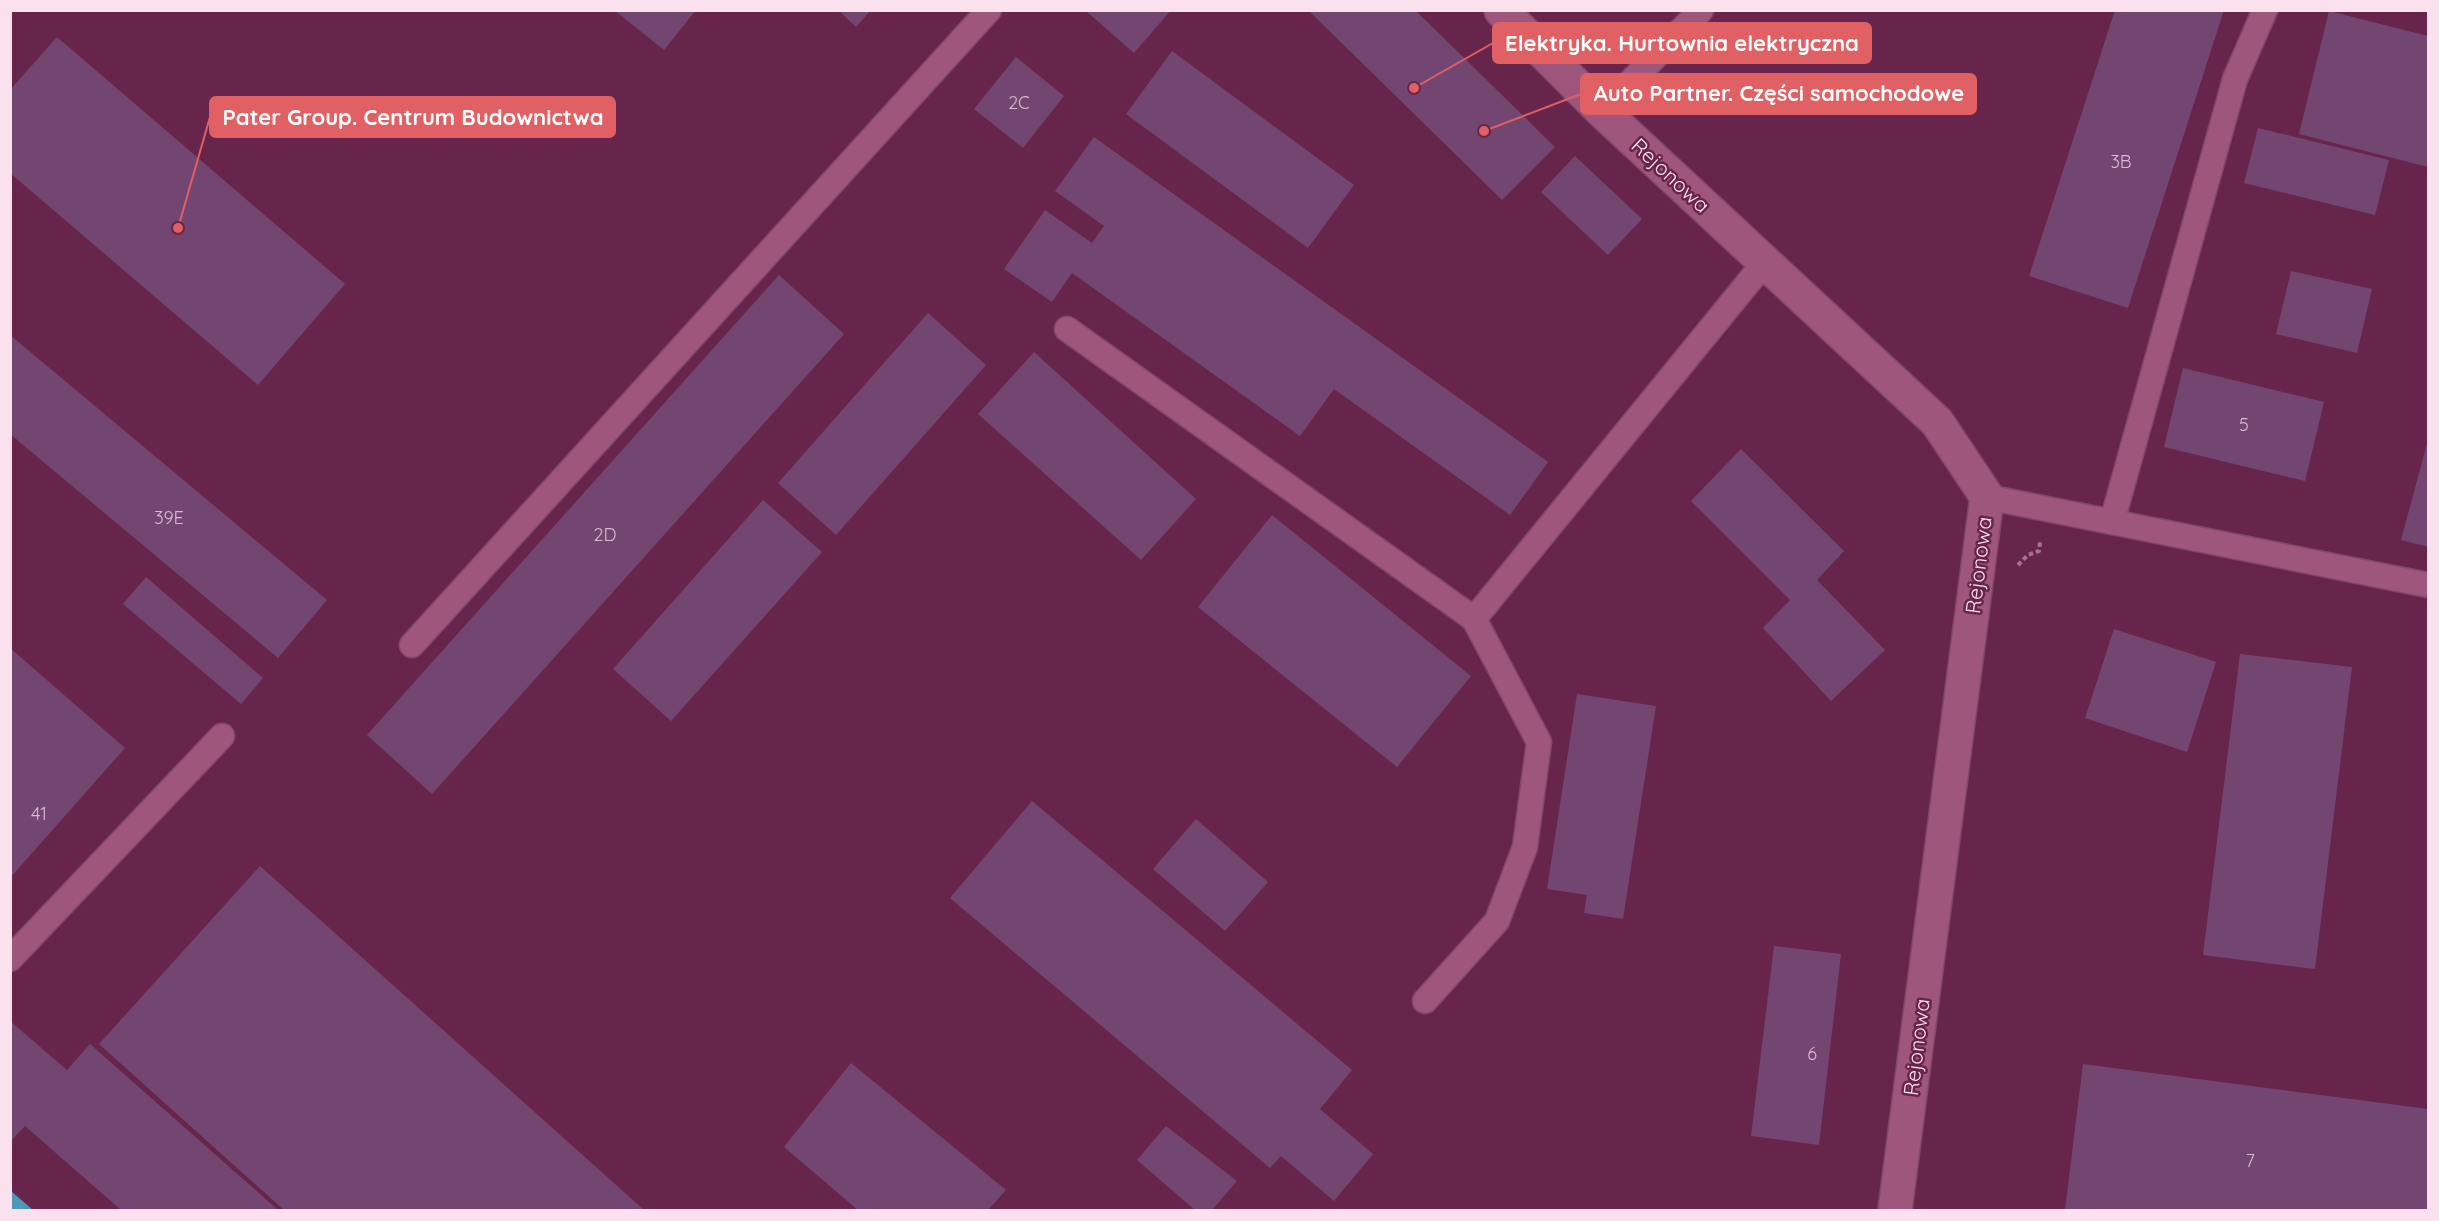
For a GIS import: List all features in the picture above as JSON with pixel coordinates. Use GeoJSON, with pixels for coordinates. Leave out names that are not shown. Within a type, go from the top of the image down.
{"type":"FeatureCollection","features":[{"type":"Feature","properties":{"kind":"street","name":"Rejonowa"},"geometry":{"type":"LineString","coordinates":[[1501,10],[1602,111],[1937,422],[1987,497],[1894,1210]]}},
{"type":"Feature","properties":{"kind":"lane"},"geometry":{"type":"LineString","coordinates":[[412,645],[989,10]]}},
{"type":"Feature","properties":{"kind":"lane"},"geometry":{"type":"LineString","coordinates":[[1602,111],[1701,10]]}},
{"type":"Feature","properties":{"kind":"lane"},"geometry":{"type":"LineString","coordinates":[[2112,522],[2235,78],[2265,10]]}},
{"type":"Feature","properties":{"kind":"lane"},"geometry":{"type":"LineString","coordinates":[[1474,619],[1765,262]]}},
{"type":"Feature","properties":{"kind":"lane"},"geometry":{"type":"LineString","coordinates":[[1067,330],[1474,619],[1539,742],[1538,754],[1525,847],[1497,921],[1425,1001]]}},
{"type":"Feature","properties":{"kind":"lane"},"geometry":{"type":"LineString","coordinates":[[1987,497],[2428,585]]}},
{"type":"Feature","properties":{"kind":"lane"},"geometry":{"type":"LineString","coordinates":[[10,959],[222,736]]}},
{"type":"Feature","properties":{"kind":"water"},"geometry":{"type":"Polygon","coordinates":[[[11,1191],[33,1210],[11,1210],[11,1191]]]}},
{"type":"Feature","properties":{"kind":"building"},"geometry":{"type":"Polygon","coordinates":[[[614,10],[696,10],[664,50],[614,10]]]}},
{"type":"Feature","properties":{"kind":"building"},"geometry":{"type":"Polygon","coordinates":[[[838,10],[871,10],[856,27],[838,10]]]}},
{"type":"Feature","properties":{"kind":"building"},"geometry":{"type":"Polygon","coordinates":[[[1085,10],[1171,10],[1134,53],[1085,10]]]}},
{"type":"Feature","properties":{"kind":"building"},"geometry":{"type":"Polygon","coordinates":[[[1308,10],[1415,10],[1555,147],[1502,200],[1308,10]]]}},
{"type":"Feature","properties":{"kind":"building"},"geometry":{"type":"Polygon","coordinates":[[[2115,10],[2224,10],[2128,308],[2029,276],[2115,10]]]}},
{"type":"Feature","properties":{"kind":"building"},"geometry":{"type":"Polygon","coordinates":[[[2329,11],[2428,36],[2428,167],[2299,134],[2329,11]]]}},
{"type":"Feature","properties":{"kind":"building"},"geometry":{"type":"Polygon","coordinates":[[[57,37],[345,284],[258,385],[10,173],[10,90],[57,37]]]}},
{"type":"Feature","properties":{"kind":"building"},"geometry":{"type":"Polygon","coordinates":[[[1172,51],[1354,185],[1308,248],[1126,114],[1172,51]]]}},
{"type":"Feature","properties":{"kind":"building"},"geometry":{"type":"Polygon","coordinates":[[[1016,57],[1064,96],[1023,148],[974,109],[1016,57]]]}},
{"type":"Feature","properties":{"kind":"building"},"geometry":{"type":"Polygon","coordinates":[[[2258,128],[2389,160],[2375,215],[2244,183],[2258,128]]]}},
{"type":"Feature","properties":{"kind":"building"},"geometry":{"type":"Polygon","coordinates":[[[1094,137],[1548,462],[1510,515],[1334,389],[1300,436],[1072,273],[1052,302],[1004,269],[1045,210],[1092,243],[1104,226],[1055,191],[1094,137]]]}},
{"type":"Feature","properties":{"kind":"building"},"geometry":{"type":"Polygon","coordinates":[[[1575,156],[1642,219],[1608,255],[1541,192],[1575,156]]]}},
{"type":"Feature","properties":{"kind":"building"},"geometry":{"type":"Polygon","coordinates":[[[2291,271],[2372,289],[2357,353],[2276,334],[2291,271]]]}},
{"type":"Feature","properties":{"kind":"building"},"geometry":{"type":"Polygon","coordinates":[[[779,275],[844,334],[432,794],[367,735],[779,275]]]}},
{"type":"Feature","properties":{"kind":"building"},"geometry":{"type":"Polygon","coordinates":[[[928,313],[986,365],[836,535],[778,483],[928,313]]]}},
{"type":"Feature","properties":{"kind":"building"},"geometry":{"type":"Polygon","coordinates":[[[10,335],[327,600],[278,658],[10,434],[10,335]]]}},
{"type":"Feature","properties":{"kind":"building"},"geometry":{"type":"Polygon","coordinates":[[[1034,352],[1196,499],[1141,560],[978,414],[1034,352]]]}},
{"type":"Feature","properties":{"kind":"building"},"geometry":{"type":"Polygon","coordinates":[[[2183,368],[2324,402],[2305,481],[2164,447],[2183,368]]]}},
{"type":"Feature","properties":{"kind":"building"},"geometry":{"type":"Polygon","coordinates":[[[2428,440],[2428,547],[2401,540],[2428,440]]]}},
{"type":"Feature","properties":{"kind":"building"},"geometry":{"type":"Polygon","coordinates":[[[1741,449],[1844,551],[1817,580],[1885,650],[1831,701],[1763,628],[1790,600],[1691,501],[1741,449]]]}},
{"type":"Feature","properties":{"kind":"building"},"geometry":{"type":"Polygon","coordinates":[[[763,500],[822,552],[671,721],[613,669],[763,500]]]}},
{"type":"Feature","properties":{"kind":"building"},"geometry":{"type":"Polygon","coordinates":[[[1272,515],[1471,676],[1397,767],[1198,607],[1272,515]]]}},
{"type":"Feature","properties":{"kind":"building"},"geometry":{"type":"Polygon","coordinates":[[[146,577],[263,678],[241,704],[123,604],[146,577]]]}},
{"type":"Feature","properties":{"kind":"building"},"geometry":{"type":"Polygon","coordinates":[[[2114,629],[2216,662],[2187,752],[2085,718],[2114,629]]]}},
{"type":"Feature","properties":{"kind":"building"},"geometry":{"type":"Polygon","coordinates":[[[10,648],[125,748],[10,878],[10,648]]]}},
{"type":"Feature","properties":{"kind":"building"},"geometry":{"type":"Polygon","coordinates":[[[2240,654],[2352,667],[2315,969],[2203,955],[2240,654]]]}},
{"type":"Feature","properties":{"kind":"building"},"geometry":{"type":"Polygon","coordinates":[[[1577,694],[1656,706],[1623,919],[1584,913],[1587,895],[1547,889],[1577,694]]]}},
{"type":"Feature","properties":{"kind":"building"},"geometry":{"type":"Polygon","coordinates":[[[1032,801],[1352,1070],[1320,1109],[1373,1154],[1334,1201],[1281,1156],[1270,1168],[950,898],[1032,801]]]}},
{"type":"Feature","properties":{"kind":"building"},"geometry":{"type":"Polygon","coordinates":[[[1196,819],[1268,882],[1225,931],[1153,869],[1196,819]]]}},
{"type":"Feature","properties":{"kind":"building"},"geometry":{"type":"Polygon","coordinates":[[[260,866],[644,1210],[284,1210],[99,1044],[260,866]]]}},
{"type":"Feature","properties":{"kind":"building"},"geometry":{"type":"Polygon","coordinates":[[[1774,946],[1841,954],[1819,1145],[1751,1136],[1774,946]]]}},
{"type":"Feature","properties":{"kind":"building"},"geometry":{"type":"Polygon","coordinates":[[[10,1021],[67,1070],[90,1044],[278,1210],[121,1210],[25,1126],[10,1142],[10,1021]]]}},
{"type":"Feature","properties":{"kind":"building"},"geometry":{"type":"Polygon","coordinates":[[[851,1063],[1006,1190],[988,1210],[858,1210],[784,1147],[851,1063]]]}},
{"type":"Feature","properties":{"kind":"building"},"geometry":{"type":"Polygon","coordinates":[[[2083,1064],[2428,1109],[2428,1210],[2065,1210],[2083,1064]]]}},
{"type":"Feature","properties":{"kind":"building"},"geometry":{"type":"Polygon","coordinates":[[[1166,1126],[1237,1181],[1212,1210],[1195,1210],[1137,1160],[1166,1126]]]}},
{"type":"Feature","properties":{"kind":"place","name":"Elektryka. Hurtownia elektryczna"},"geometry":{"type":"Point","coordinates":[1414,88]}},
{"type":"Feature","properties":{"kind":"place","name":"Auto Partner. Części samochodowe"},"geometry":{"type":"Point","coordinates":[1484,131]}},
{"type":"Feature","properties":{"kind":"place","name":"Pater Group. Centrum Budownictwa"},"geometry":{"type":"Point","coordinates":[178,228]}}]}
